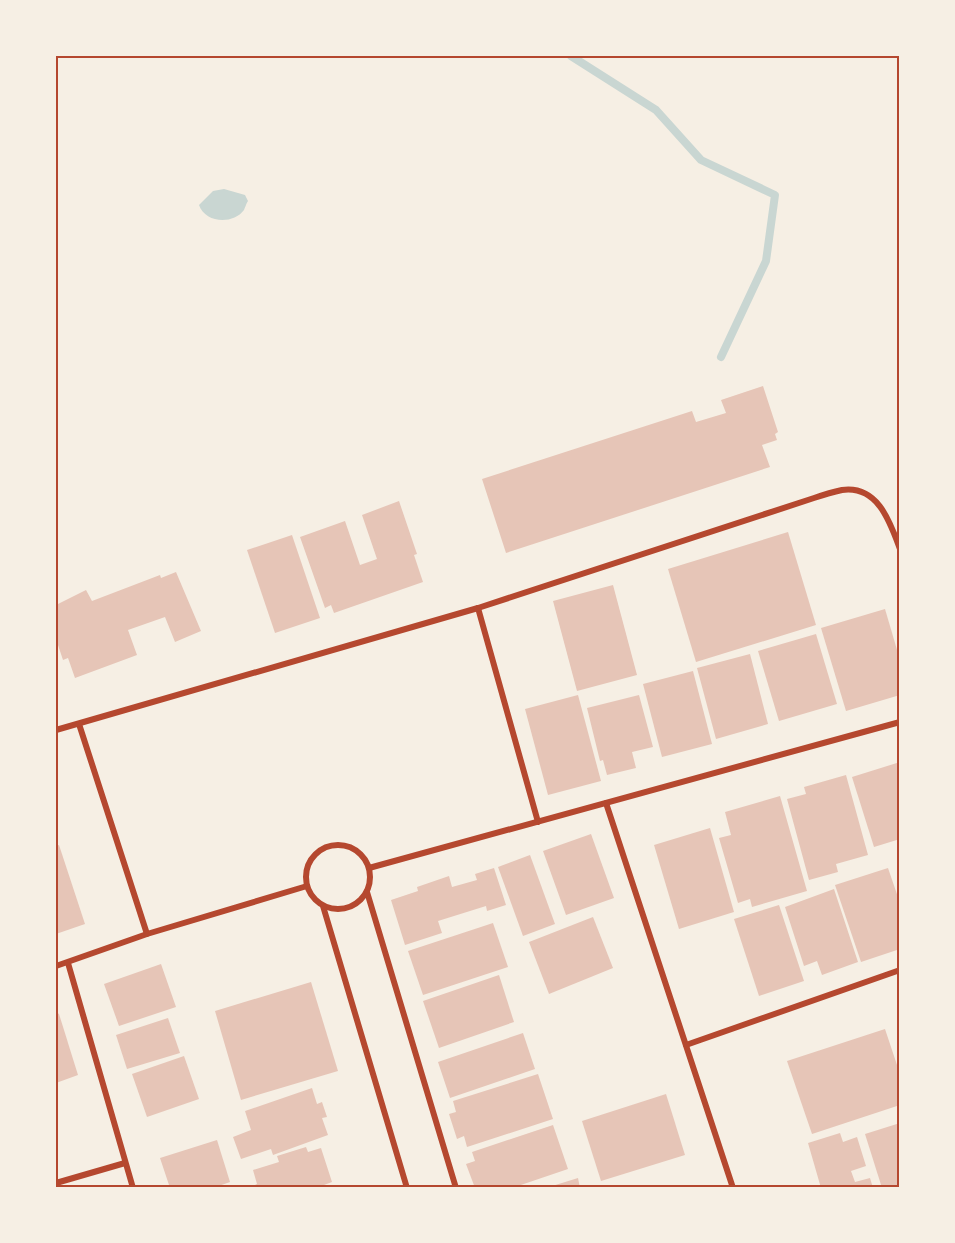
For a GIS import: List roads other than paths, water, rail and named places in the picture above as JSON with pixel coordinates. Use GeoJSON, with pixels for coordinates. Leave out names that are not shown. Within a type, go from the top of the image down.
{"type":"FeatureCollection","features":[{"type":"Feature","properties":{"kind":"street"},"geometry":{"type":"LineString","coordinates":[[56,730],[478,608],[844,490],[862,492],[876,500],[890,522],[900,549]]}},
{"type":"Feature","properties":{"kind":"street"},"geometry":{"type":"LineString","coordinates":[[478,608],[538,822]]}},
{"type":"Feature","properties":{"kind":"street"},"geometry":{"type":"LineString","coordinates":[[369,868],[900,722]]}},
{"type":"Feature","properties":{"kind":"street"},"geometry":{"type":"LineString","coordinates":[[80,724],[147,934]]}},
{"type":"Feature","properties":{"kind":"street"},"geometry":{"type":"LineString","coordinates":[[606,803],[733,1188]]}},
{"type":"Feature","properties":{"kind":"street"},"geometry":{"type":"LineString","coordinates":[[342,846],[354,849],[363,857],[369,868],[370,881],[366,892],[358,902],[347,908],[335,909],[323,906],[313,897],[308,886],[307,873],[310,862],[318,852],[330,847],[342,846]]}},
{"type":"Feature","properties":{"kind":"street"},"geometry":{"type":"LineString","coordinates":[[56,966],[147,934],[308,886]]}},
{"type":"Feature","properties":{"kind":"street"},"geometry":{"type":"LineString","coordinates":[[366,892],[456,1188]]}},
{"type":"Feature","properties":{"kind":"street"},"geometry":{"type":"LineString","coordinates":[[323,906],[407,1188]]}},
{"type":"Feature","properties":{"kind":"street"},"geometry":{"type":"LineString","coordinates":[[68,963],[133,1188]]}},
{"type":"Feature","properties":{"kind":"street"},"geometry":{"type":"LineString","coordinates":[[686,1045],[900,970]]}},
{"type":"Feature","properties":{"kind":"street"},"geometry":{"type":"LineString","coordinates":[[56,1183],[125,1163]]}},
{"type":"Feature","properties":{"kind":"waterway"},"geometry":{"type":"LineString","coordinates":[[571,56],[656,110],[701,160],[775,195],[766,261],[721,357]]}}]}
